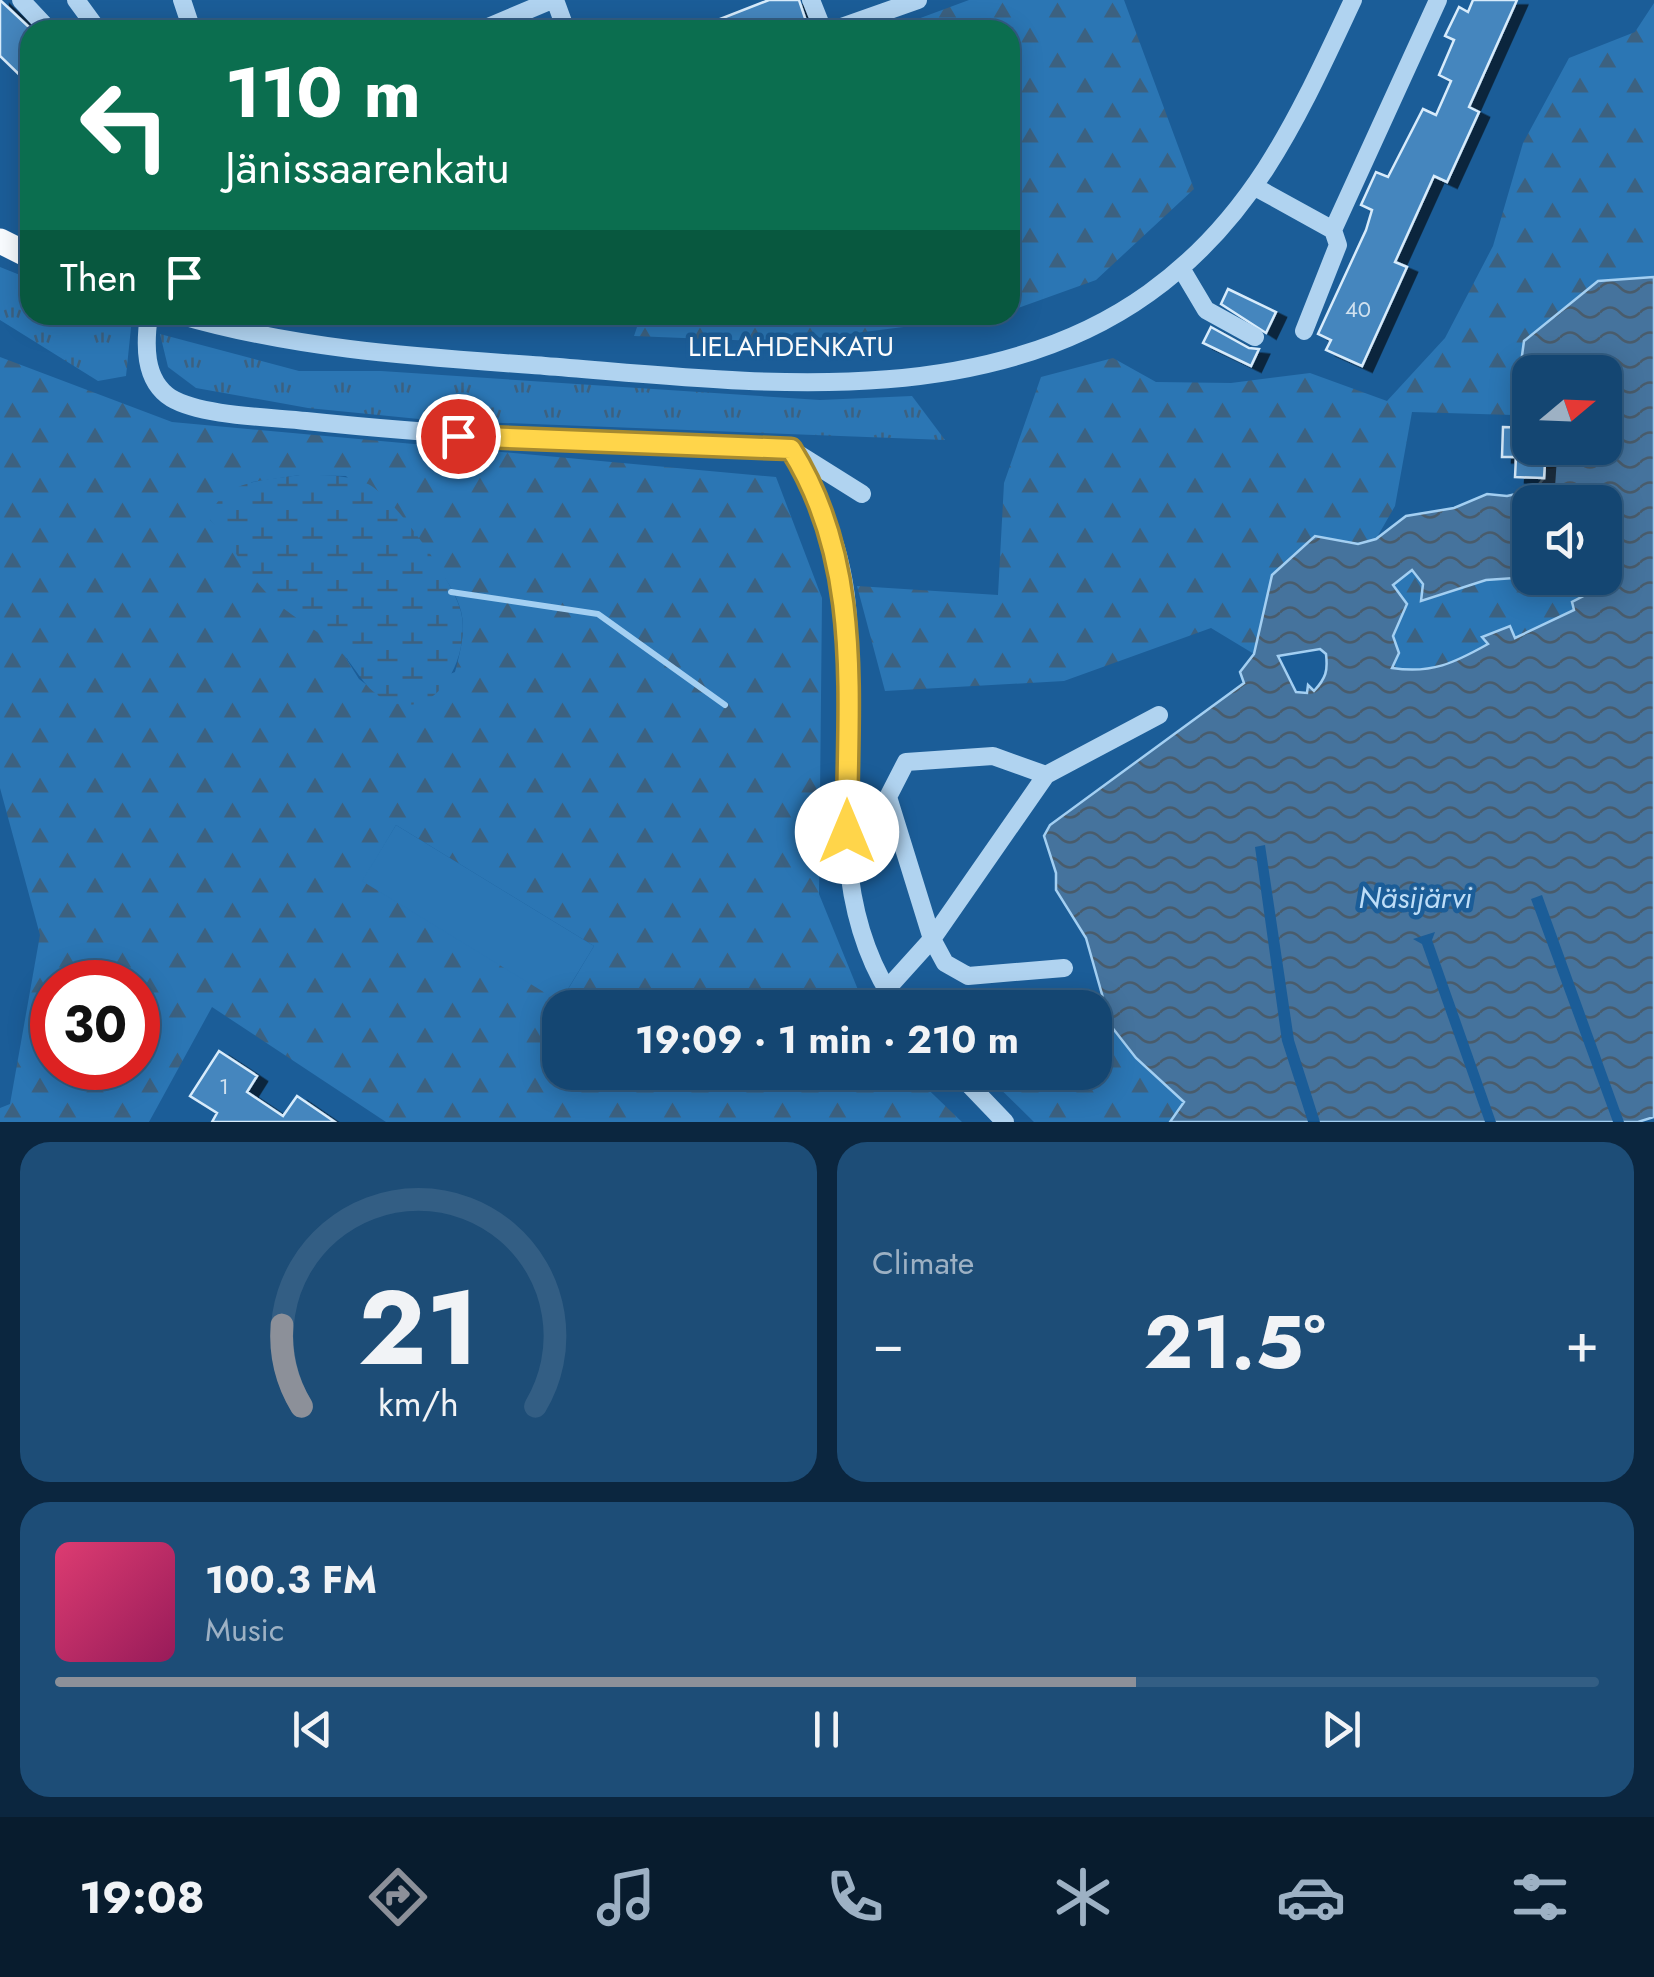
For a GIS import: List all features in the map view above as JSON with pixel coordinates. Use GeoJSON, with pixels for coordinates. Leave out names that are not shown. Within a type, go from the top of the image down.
{"type":"FeatureCollection","features":[{"type":"Feature","properties":{"kind":"street"},"geometry":{"type":"LineString","coordinates":[[20,0],[39,20]]}},
{"type":"Feature","properties":{"kind":"street"},"geometry":{"type":"LineString","coordinates":[[505,20],[554,0]]}},
{"type":"Feature","properties":{"kind":"street"},"geometry":{"type":"LineString","coordinates":[[861,20],[918,0]]}},
{"type":"Feature","properties":{"kind":"street","name":"LIELAHDENKATU"},"geometry":{"type":"LineString","coordinates":[[216,325],[269,339],[346,350],[668,376],[823,382],[906,376],[1010,357],[1102,321],[1181,268],[1226,228],[1257,188],[1301,110],[1353,0]]}},
{"type":"Feature","properties":{"kind":"street"},"geometry":{"type":"LineString","coordinates":[[1304,331],[1338,245],[1334,230],[1438,0]]}},
{"type":"Feature","properties":{"kind":"street"},"geometry":{"type":"LineString","coordinates":[[1257,188],[1334,230]]}},
{"type":"Feature","properties":{"kind":"street"},"geometry":{"type":"LineString","coordinates":[[1181,268],[1206,310],[1255,336]]}},
{"type":"Feature","properties":{"kind":"street"},"geometry":{"type":"LineString","coordinates":[[148,325],[152,374],[169,396],[183,403],[425,434],[791,449],[862,494]]}},
{"type":"Feature","properties":{"kind":"street"},"geometry":{"type":"LineString","coordinates":[[791,449],[812,483],[829,524],[847,604],[847,870],[862,938],[886,990],[932,940],[1046,775],[1160,715]]}},
{"type":"Feature","properties":{"kind":"street"},"geometry":{"type":"LineString","coordinates":[[1046,775],[993,756],[906,762],[888,797],[932,940],[945,964],[968,976],[1064,968]]}},
{"type":"Feature","properties":{"kind":"street"},"geometry":{"type":"LineString","coordinates":[[974,1090],[1005,1122]]}},
{"type":"Feature","properties":{"kind":"green space"},"geometry":{"type":"Polygon","coordinates":[[[969,0],[1124,0],[1194,189],[1096,280],[1020,307],[1020,20],[915,20],[969,0]]]}},
{"type":"Feature","properties":{"kind":"green space"},"geometry":{"type":"Polygon","coordinates":[[[1654,3],[1654,277],[1597,281],[1524,341],[1522,355],[1512,355],[1512,415],[1412,412],[1395,506],[1376,539],[1359,544],[1314,536],[1273,574],[1254,654],[1211,628],[1064,681],[885,691],[857,586],[998,595],[1004,483],[1041,377],[1113,358],[1156,382],[1231,383],[1310,373],[1387,401],[1445,338],[1493,246],[1523,143],[1569,58],[1635,32],[1654,3]]]}},
{"type":"Feature","properties":{"kind":"green space"},"geometry":{"type":"Polygon","coordinates":[[[0,267],[20,275],[20,325],[131,325],[126,376],[98,381],[0,320],[0,267]]]}},
{"type":"Feature","properties":{"kind":"green space"},"geometry":{"type":"Polygon","coordinates":[[[638,325],[919,325],[785,342],[634,336],[638,325]]]}},
{"type":"Feature","properties":{"kind":"green space"},"geometry":{"type":"Polygon","coordinates":[[[160,334],[299,371],[381,371],[820,400],[912,396],[945,440],[429,420],[308,408],[196,388],[168,367],[160,334]]]}},
{"type":"Feature","properties":{"kind":"green space"},"geometry":{"type":"Polygon","coordinates":[[[0,357],[172,422],[776,477],[822,598],[819,894],[858,990],[568,990],[594,946],[396,825],[363,881],[543,990],[542,1090],[929,1090],[962,1122],[386,1122],[212,1007],[149,1122],[0,1122],[0,1108],[10,1104],[30,991],[30,1090],[160,1090],[160,960],[36,960],[40,935],[0,788],[0,357]],[[300,475],[252,482],[210,520],[342,652],[359,679],[385,699],[455,672],[462,642],[461,611],[454,593],[428,556],[346,476],[300,475]]]}},
{"type":"Feature","properties":{"kind":"green space"},"geometry":{"type":"Polygon","coordinates":[[[300,475],[343,477],[368,484],[407,522],[436,562],[456,599],[463,629],[455,666],[435,695],[420,703],[403,705],[376,694],[344,655],[268,594],[210,520],[222,497],[245,484],[300,475]]]}},
{"type":"Feature","properties":{"kind":"green space"},"geometry":{"type":"Polygon","coordinates":[[[1412,570],[1423,584],[1422,601],[1486,580],[1512,580],[1512,595],[1586,595],[1573,602],[1574,610],[1515,638],[1510,627],[1483,638],[1489,644],[1453,662],[1430,668],[1391,668],[1399,653],[1393,636],[1407,605],[1392,585],[1412,570]]]}},
{"type":"Feature","properties":{"kind":"green space"},"geometry":{"type":"Polygon","coordinates":[[[396,825],[594,946],[567,990],[542,991],[362,881],[396,825]]]}},
{"type":"Feature","properties":{"kind":"green space"},"geometry":{"type":"Polygon","coordinates":[[[1112,1021],[1126,1045],[1185,1103],[1170,1122],[1034,1122],[1001,1090],[1112,1090],[1112,1021]]]}},
{"type":"Feature","properties":{"kind":"water","name":"Näsijärvi"},"geometry":{"type":"Polygon","coordinates":[[[1654,277],[1654,1117],[1638,1122],[1170,1122],[1184,1102],[1136,1058],[1112,1027],[1112,990],[1101,990],[1086,938],[1056,890],[1056,873],[1044,836],[1050,825],[1244,683],[1240,672],[1254,654],[1272,575],[1315,536],[1358,544],[1376,539],[1406,516],[1454,508],[1487,494],[1512,495],[1512,578],[1486,580],[1421,601],[1423,584],[1412,570],[1393,585],[1407,604],[1393,636],[1399,653],[1392,668],[1431,668],[1453,662],[1488,644],[1482,637],[1510,626],[1515,638],[1574,610],[1572,602],[1585,595],[1622,595],[1622,485],[1538,485],[1544,478],[1545,465],[1622,465],[1622,355],[1522,355],[1524,341],[1598,281],[1654,277]],[[1320,649],[1278,656],[1296,692],[1307,693],[1308,685],[1314,691],[1324,678],[1326,654],[1320,649]]]}},
{"type":"Feature","properties":{"kind":"pier"},"geometry":{"type":"Polygon","coordinates":[[[1265,845],[1294,1040],[1320,1122],[1308,1122],[1282,1041],[1255,847],[1265,845]]]}},
{"type":"Feature","properties":{"kind":"pier"},"geometry":{"type":"Polygon","coordinates":[[[1542,895],[1624,1122],[1613,1122],[1531,899],[1542,895]]]}},
{"type":"Feature","properties":{"kind":"pier"},"geometry":{"type":"Polygon","coordinates":[[[1435,932],[1432,940],[1496,1122],[1485,1122],[1422,944],[1413,939],[1435,932]]]}},
{"type":"Feature","properties":{"kind":"building"},"geometry":{"type":"Polygon","coordinates":[[[0,0],[21,20],[20,75],[0,56],[0,0]]]}},
{"type":"Feature","properties":{"kind":"building"},"geometry":{"type":"Polygon","coordinates":[[[769,0],[799,0],[806,20],[718,20],[769,0]]]}},
{"type":"Feature","properties":{"kind":"building"},"geometry":{"type":"Polygon","coordinates":[[[1473,0],[1517,0],[1469,107],[1479,112],[1447,182],[1434,176],[1395,262],[1407,267],[1362,366],[1326,350],[1331,340],[1318,334],[1366,230],[1372,210],[1361,205],[1376,172],[1388,177],[1423,109],[1436,115],[1451,81],[1439,75],[1454,40],[1445,36],[1459,7],[1468,12],[1473,0]]]}},
{"type":"Feature","properties":{"kind":"building"},"geometry":{"type":"Polygon","coordinates":[[[1228,289],[1276,312],[1266,333],[1221,304],[1228,289]]]}},
{"type":"Feature","properties":{"kind":"building"},"geometry":{"type":"Polygon","coordinates":[[[1211,327],[1249,348],[1259,349],[1251,366],[1203,343],[1211,327]]]}},
{"type":"Feature","properties":{"kind":"building"},"geometry":{"type":"Polygon","coordinates":[[[1503,427],[1512,427],[1512,457],[1502,457],[1503,427]]]}},
{"type":"Feature","properties":{"kind":"building"},"geometry":{"type":"Polygon","coordinates":[[[1516,465],[1545,465],[1544,478],[1515,477],[1516,465]]]}},
{"type":"Feature","properties":{"kind":"building"},"geometry":{"type":"Polygon","coordinates":[[[219,1051],[257,1076],[247,1092],[283,1116],[297,1096],[335,1122],[212,1122],[217,1113],[190,1096],[219,1051]]]}},
{"type":"Feature","properties":{"kind":"waterway"},"geometry":{"type":"LineString","coordinates":[[451,592],[598,614],[725,705]]}},
{"type":"Feature","properties":{"kind":"route"},"geometry":{"type":"LineString","coordinates":[[458,436],[791,449],[812,483],[829,524],[847,604],[847,832]]}}]}
